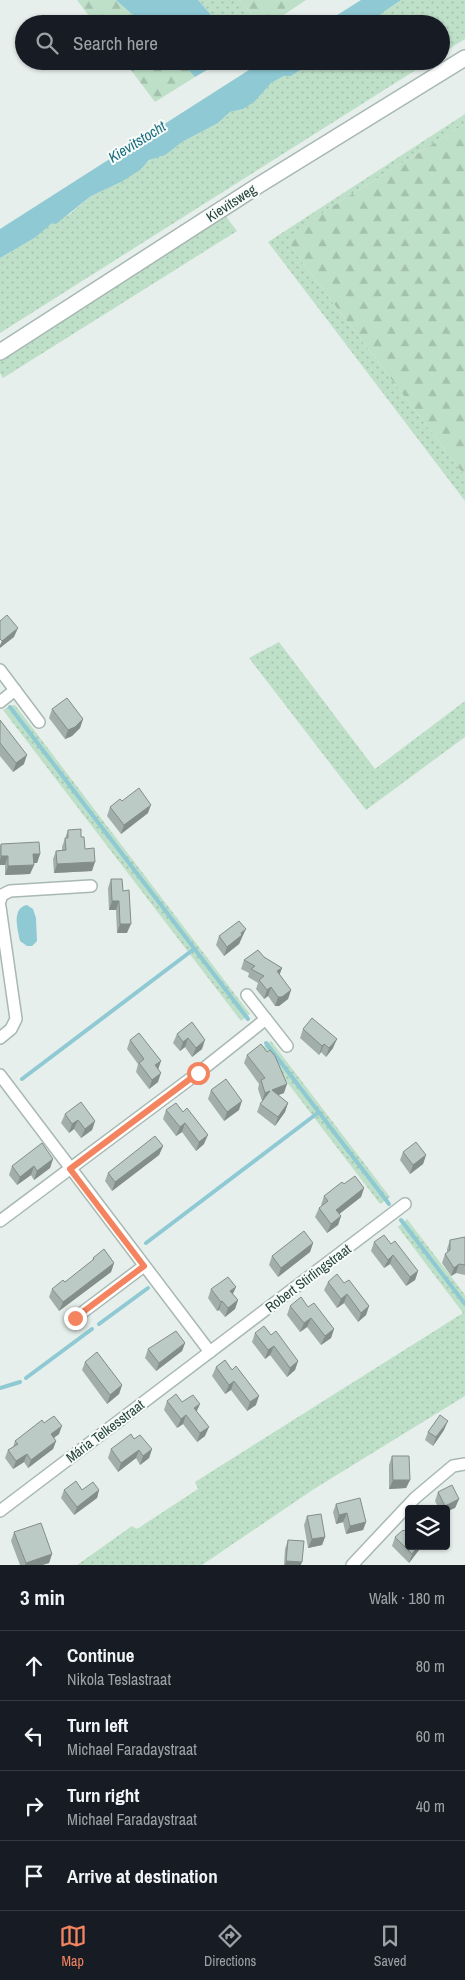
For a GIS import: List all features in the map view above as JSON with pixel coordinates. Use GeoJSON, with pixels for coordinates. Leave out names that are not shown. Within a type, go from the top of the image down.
{"type":"FeatureCollection","features":[{"type":"Feature","properties":{"kind":"street","name":"Kievitsweg"},"geometry":{"type":"LineString","coordinates":[[450,67],[465,58]]}},
{"type":"Feature","properties":{"kind":"street","name":"Kievitsweg"},"geometry":{"type":"LineString","coordinates":[[0,352],[259,185],[446,70]]}},
{"type":"Feature","properties":{"kind":"street"},"geometry":{"type":"LineString","coordinates":[[0,670],[39,722]]}},
{"type":"Feature","properties":{"kind":"street"},"geometry":{"type":"LineString","coordinates":[[0,702],[15,690]]}},
{"type":"Feature","properties":{"kind":"street"},"geometry":{"type":"LineString","coordinates":[[0,902],[2,895],[10,891],[90,886]]}},
{"type":"Feature","properties":{"kind":"street"},"geometry":{"type":"LineString","coordinates":[[0,907],[16,1019],[12,1029],[0,1038]]}},
{"type":"Feature","properties":{"kind":"street"},"geometry":{"type":"LineString","coordinates":[[247,995],[287,1046]]}},
{"type":"Feature","properties":{"kind":"street"},"geometry":{"type":"LineString","coordinates":[[0,1221],[198,1073],[266,1019]]}},
{"type":"Feature","properties":{"kind":"street"},"geometry":{"type":"LineString","coordinates":[[0,1075],[210,1352]]}},
{"type":"Feature","properties":{"kind":"street","name":"Robert Stirlingstraat"},"geometry":{"type":"LineString","coordinates":[[210,1352],[405,1204]]}},
{"type":"Feature","properties":{"kind":"street"},"geometry":{"type":"LineString","coordinates":[[75,1318],[144,1266]]}},
{"type":"Feature","properties":{"kind":"street","name":"Mária Telkesstraat"},"geometry":{"type":"LineString","coordinates":[[0,1511],[210,1352]]}},
{"type":"Feature","properties":{"kind":"street"},"geometry":{"type":"LineString","coordinates":[[352,1565],[415,1498],[453,1466],[465,1464]]}},
{"type":"Feature","properties":{"kind":"green space"},"geometry":{"type":"Polygon","coordinates":[[[77,0],[116,0],[133,15],[88,15],[77,0]]]}},
{"type":"Feature","properties":{"kind":"green space"},"geometry":{"type":"Polygon","coordinates":[[[198,0],[239,0],[253,15],[211,15],[198,0]]]}},
{"type":"Feature","properties":{"kind":"green space"},"geometry":{"type":"Polygon","coordinates":[[[239,0],[306,0],[284,15],[253,15],[239,0]]]}},
{"type":"Feature","properties":{"kind":"green space"},"geometry":{"type":"Polygon","coordinates":[[[401,0],[465,0],[465,39],[450,48],[450,15],[380,15],[401,0]]]}},
{"type":"Feature","properties":{"kind":"green space"},"geometry":{"type":"Polygon","coordinates":[[[131,70],[188,70],[195,77],[155,102],[131,70]]]}},
{"type":"Feature","properties":{"kind":"green space"},"geometry":{"type":"Polygon","coordinates":[[[300,70],[416,70],[0,333],[0,258],[36,237],[48,225],[70,214],[91,196],[121,182],[154,157],[160,157],[182,142],[218,123],[230,112],[243,109],[271,83],[284,76],[291,76],[300,70]]]}},
{"type":"Feature","properties":{"kind":"green space"},"geometry":{"type":"Polygon","coordinates":[[[465,114],[465,124],[328,209],[288,240],[296,254],[465,476],[465,501],[268,242],[465,114]]]}},
{"type":"Feature","properties":{"kind":"green space"},"geometry":{"type":"Polygon","coordinates":[[[465,124],[465,476],[296,254],[288,240],[293,234],[328,209],[465,124]]]}},
{"type":"Feature","properties":{"kind":"green space"},"geometry":{"type":"Polygon","coordinates":[[[224,214],[237,231],[3,378],[0,373],[0,357],[224,214]]]}},
{"type":"Feature","properties":{"kind":"green space"},"geometry":{"type":"Polygon","coordinates":[[[279,642],[375,769],[465,701],[465,737],[366,810],[249,658],[279,642]]]}},
{"type":"Feature","properties":{"kind":"green space"},"geometry":{"type":"Polygon","coordinates":[[[15,705],[250,1014],[241,1021],[3,710],[15,705]]]}},
{"type":"Feature","properties":{"kind":"green space"},"geometry":{"type":"Polygon","coordinates":[[[271,1041],[390,1197],[380,1204],[261,1048],[271,1041]]]}},
{"type":"Feature","properties":{"kind":"green space"},"geometry":{"type":"Polygon","coordinates":[[[407,1219],[465,1295],[465,1396],[314,1489],[202,1565],[77,1565],[132,1526],[137,1529],[198,1489],[195,1482],[463,1313],[398,1227],[407,1219]]]}},
{"type":"Feature","properties":{"kind":"water"},"geometry":{"type":"Polygon","coordinates":[[[116,0],[198,0],[211,15],[133,15],[116,0]]]}},
{"type":"Feature","properties":{"kind":"water"},"geometry":{"type":"Polygon","coordinates":[[[361,0],[401,0],[380,15],[337,15],[361,0]]]}},
{"type":"Feature","properties":{"kind":"water"},"geometry":{"type":"Polygon","coordinates":[[[188,70],[207,70],[195,77],[188,70]]]}},
{"type":"Feature","properties":{"kind":"water","name":"Kievitstocht"},"geometry":{"type":"Polygon","coordinates":[[[249,70],[300,70],[291,76],[284,76],[271,83],[254,102],[243,109],[230,112],[218,123],[182,142],[165,155],[149,160],[140,170],[121,182],[91,196],[56,224],[52,223],[36,237],[0,258],[0,229],[249,70]]]}},
{"type":"Feature","properties":{"kind":"water"},"geometry":{"type":"Polygon","coordinates":[[[27,905],[33,909],[36,918],[37,941],[32,946],[27,946],[20,941],[17,926],[19,910],[27,905]]]}},
{"type":"Feature","properties":{"kind":"building"},"geometry":{"type":"Polygon","coordinates":[[[7,615],[18,628],[2,641],[0,639],[0,621],[7,615]]]}},
{"type":"Feature","properties":{"kind":"building"},"geometry":{"type":"Polygon","coordinates":[[[67,698],[83,719],[75,727],[68,730],[52,709],[67,698]]]}},
{"type":"Feature","properties":{"kind":"building"},"geometry":{"type":"Polygon","coordinates":[[[0,720],[27,755],[16,763],[0,743],[0,720]]]}},
{"type":"Feature","properties":{"kind":"building"},"geometry":{"type":"Polygon","coordinates":[[[139,788],[151,805],[124,825],[110,807],[120,799],[122,801],[139,788]]]}},
{"type":"Feature","properties":{"kind":"building"},"geometry":{"type":"Polygon","coordinates":[[[81,829],[81,837],[84,837],[85,849],[94,848],[95,862],[57,864],[56,851],[66,850],[65,838],[68,838],[68,830],[81,829]]]}},
{"type":"Feature","properties":{"kind":"building"},"geometry":{"type":"Polygon","coordinates":[[[39,842],[40,854],[33,854],[34,865],[8,866],[8,856],[1,856],[1,844],[39,842]]]}},
{"type":"Feature","properties":{"kind":"building"},"geometry":{"type":"Polygon","coordinates":[[[111,879],[122,879],[123,891],[129,890],[131,924],[120,924],[119,901],[112,901],[111,879]]]}},
{"type":"Feature","properties":{"kind":"building"},"geometry":{"type":"Polygon","coordinates":[[[239,921],[246,929],[241,933],[242,935],[227,947],[219,936],[239,921]]]}},
{"type":"Feature","properties":{"kind":"building"},"geometry":{"type":"Polygon","coordinates":[[[258,950],[264,957],[282,968],[277,971],[291,990],[282,997],[278,997],[271,987],[267,990],[259,980],[264,976],[251,969],[255,966],[244,960],[258,950]]]}},
{"type":"Feature","properties":{"kind":"building"},"geometry":{"type":"Polygon","coordinates":[[[312,1018],[337,1039],[329,1048],[324,1044],[322,1046],[303,1029],[312,1018]]]}},
{"type":"Feature","properties":{"kind":"building"},"geometry":{"type":"Polygon","coordinates":[[[192,1022],[205,1040],[196,1048],[188,1038],[183,1042],[177,1034],[192,1022]]]}},
{"type":"Feature","properties":{"kind":"building"},"geometry":{"type":"Polygon","coordinates":[[[139,1033],[161,1061],[155,1065],[161,1073],[152,1080],[139,1063],[144,1059],[130,1040],[139,1033]]]}},
{"type":"Feature","properties":{"kind":"building"},"geometry":{"type":"Polygon","coordinates":[[[261,1044],[267,1052],[270,1050],[275,1056],[287,1084],[272,1090],[288,1103],[278,1117],[260,1104],[270,1091],[265,1093],[261,1080],[265,1078],[247,1055],[261,1044]]]}},
{"type":"Feature","properties":{"kind":"building"},"geometry":{"type":"Polygon","coordinates":[[[226,1079],[242,1101],[227,1112],[211,1090],[226,1079]]]}},
{"type":"Feature","properties":{"kind":"building"},"geometry":{"type":"Polygon","coordinates":[[[81,1102],[95,1121],[85,1129],[78,1120],[72,1124],[65,1114],[81,1102]]]}},
{"type":"Feature","properties":{"kind":"building"},"geometry":{"type":"Polygon","coordinates":[[[176,1103],[183,1112],[187,1108],[208,1135],[199,1142],[185,1123],[180,1127],[166,1110],[176,1103]]]}},
{"type":"Feature","properties":{"kind":"building"},"geometry":{"type":"Polygon","coordinates":[[[155,1136],[163,1146],[115,1182],[108,1173],[155,1136]]]}},
{"type":"Feature","properties":{"kind":"building"},"geometry":{"type":"Polygon","coordinates":[[[416,1142],[426,1155],[413,1165],[403,1152],[416,1142]]]}},
{"type":"Feature","properties":{"kind":"building"},"geometry":{"type":"Polygon","coordinates":[[[42,1143],[53,1159],[37,1171],[34,1166],[20,1177],[12,1166],[42,1143]]]}},
{"type":"Feature","properties":{"kind":"building"},"geometry":{"type":"Polygon","coordinates":[[[355,1176],[364,1188],[336,1210],[341,1216],[331,1224],[319,1208],[328,1201],[324,1196],[342,1182],[344,1184],[355,1176]]]}},
{"type":"Feature","properties":{"kind":"building"},"geometry":{"type":"Polygon","coordinates":[[[304,1231],[313,1243],[281,1268],[272,1256],[304,1231]]]}},
{"type":"Feature","properties":{"kind":"building"},"geometry":{"type":"Polygon","coordinates":[[[384,1235],[391,1244],[395,1241],[418,1271],[410,1277],[393,1255],[388,1260],[374,1242],[384,1235]]]}},
{"type":"Feature","properties":{"kind":"building"},"geometry":{"type":"Polygon","coordinates":[[[465,1237],[465,1265],[459,1264],[454,1268],[445,1254],[450,1250],[450,1240],[465,1237]]]}},
{"type":"Feature","properties":{"kind":"building"},"geometry":{"type":"Polygon","coordinates":[[[104,1249],[114,1263],[63,1302],[52,1289],[63,1280],[65,1282],[104,1249]]]}},
{"type":"Feature","properties":{"kind":"building"},"geometry":{"type":"Polygon","coordinates":[[[337,1274],[344,1283],[349,1280],[369,1306],[361,1313],[347,1294],[341,1299],[328,1282],[337,1274]]]}},
{"type":"Feature","properties":{"kind":"building"},"geometry":{"type":"Polygon","coordinates":[[[228,1277],[236,1287],[230,1291],[238,1300],[228,1308],[211,1289],[228,1277]]]}},
{"type":"Feature","properties":{"kind":"building"},"geometry":{"type":"Polygon","coordinates":[[[301,1297],[308,1307],[314,1303],[334,1329],[325,1336],[311,1318],[304,1323],[290,1306],[301,1297]]]}},
{"type":"Feature","properties":{"kind":"building"},"geometry":{"type":"Polygon","coordinates":[[[264,1326],[271,1335],[276,1331],[298,1361],[290,1368],[274,1346],[268,1350],[255,1333],[264,1326]]]}},
{"type":"Feature","properties":{"kind":"building"},"geometry":{"type":"Polygon","coordinates":[[[176,1331],[185,1343],[159,1363],[148,1349],[176,1331]]]}},
{"type":"Feature","properties":{"kind":"building"},"geometry":{"type":"Polygon","coordinates":[[[97,1352],[122,1385],[110,1395],[85,1362],[97,1352]]]}},
{"type":"Feature","properties":{"kind":"building"},"geometry":{"type":"Polygon","coordinates":[[[225,1360],[232,1370],[236,1366],[259,1396],[250,1402],[234,1381],[229,1385],[216,1367],[225,1360]]]}},
{"type":"Feature","properties":{"kind":"building"},"geometry":{"type":"Polygon","coordinates":[[[176,1394],[182,1402],[193,1395],[200,1404],[194,1408],[209,1427],[200,1433],[186,1415],[181,1419],[167,1401],[176,1394]]]}},
{"type":"Feature","properties":{"kind":"building"},"geometry":{"type":"Polygon","coordinates":[[[440,1415],[448,1421],[436,1437],[428,1432],[440,1415]]]}},
{"type":"Feature","properties":{"kind":"building"},"geometry":{"type":"Polygon","coordinates":[[[54,1416],[62,1426],[51,1434],[56,1441],[31,1460],[27,1454],[16,1461],[8,1450],[18,1444],[15,1441],[42,1420],[44,1423],[54,1416]]]}},
{"type":"Feature","properties":{"kind":"building"},"geometry":{"type":"Polygon","coordinates":[[[131,1434],[134,1439],[140,1435],[152,1449],[143,1456],[139,1450],[121,1463],[111,1449],[131,1434]]]}},
{"type":"Feature","properties":{"kind":"building"},"geometry":{"type":"Polygon","coordinates":[[[392,1456],[409,1456],[410,1480],[393,1480],[392,1456]]]}},
{"type":"Feature","properties":{"kind":"building"},"geometry":{"type":"Polygon","coordinates":[[[76,1481],[82,1490],[93,1482],[99,1490],[77,1507],[64,1490],[76,1481]]]}},
{"type":"Feature","properties":{"kind":"building"},"geometry":{"type":"Polygon","coordinates":[[[452,1485],[459,1499],[444,1505],[438,1492],[452,1485]]]}},
{"type":"Feature","properties":{"kind":"building"},"geometry":{"type":"Polygon","coordinates":[[[360,1498],[366,1522],[350,1526],[347,1513],[339,1515],[336,1504],[360,1498]]]}},
{"type":"Feature","properties":{"kind":"building"},"geometry":{"type":"Polygon","coordinates":[[[321,1514],[325,1537],[312,1539],[307,1516],[321,1514]]]}},
{"type":"Feature","properties":{"kind":"building"},"geometry":{"type":"Polygon","coordinates":[[[41,1523],[52,1554],[26,1563],[14,1532],[41,1523]]]}},
{"type":"Feature","properties":{"kind":"building"},"geometry":{"type":"Polygon","coordinates":[[[405,1530],[405,1547],[395,1537],[405,1530]]]}},
{"type":"Feature","properties":{"kind":"building"},"geometry":{"type":"Polygon","coordinates":[[[288,1540],[304,1541],[302,1562],[286,1561],[288,1540]]]}},
{"type":"Feature","properties":{"kind":"waterway"},"geometry":{"type":"LineString","coordinates":[[10,707],[248,1019]]}},
{"type":"Feature","properties":{"kind":"waterway"},"geometry":{"type":"LineString","coordinates":[[22,1079],[194,949]]}},
{"type":"Feature","properties":{"kind":"waterway"},"geometry":{"type":"LineString","coordinates":[[266,1043],[389,1204]]}},
{"type":"Feature","properties":{"kind":"waterway"},"geometry":{"type":"LineString","coordinates":[[146,1243],[319,1112]]}},
{"type":"Feature","properties":{"kind":"waterway"},"geometry":{"type":"LineString","coordinates":[[401,1220],[465,1304]]}},
{"type":"Feature","properties":{"kind":"waterway"},"geometry":{"type":"LineString","coordinates":[[99,1324],[148,1288]]}},
{"type":"Feature","properties":{"kind":"waterway"},"geometry":{"type":"LineString","coordinates":[[26,1378],[92,1329]]}},
{"type":"Feature","properties":{"kind":"waterway"},"geometry":{"type":"LineString","coordinates":[[0,1388],[20,1382]]}},
{"type":"Feature","properties":{"kind":"route"},"geometry":{"type":"LineString","coordinates":[[75,1318],[144,1266],[70,1169],[198,1073]]}}]}
